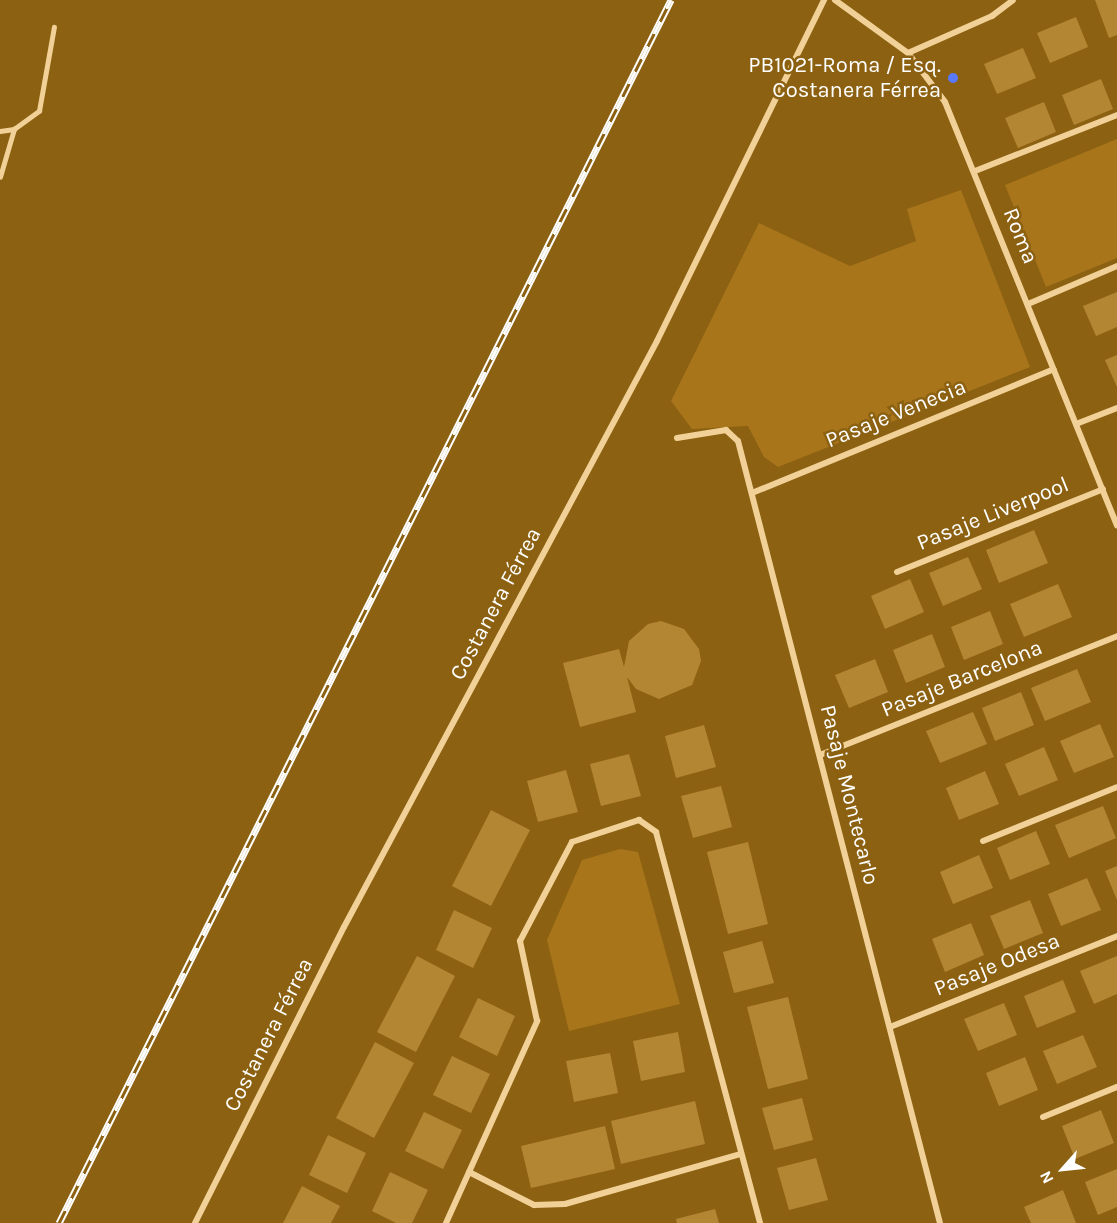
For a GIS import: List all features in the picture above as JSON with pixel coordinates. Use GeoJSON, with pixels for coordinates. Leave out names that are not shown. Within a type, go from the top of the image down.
{"type":"FeatureCollection","features":[{"type":"Feature","properties":{"kind":"street","name":"Costanera Férrea"},"geometry":{"type":"LineString","coordinates":[[195,1223],[344,927],[657,341],[824,0]]}},
{"type":"Feature","properties":{"kind":"street","name":"Roma"},"geometry":{"type":"LineString","coordinates":[[835,0],[908,53],[937,87],[975,171],[1117,525]]}},
{"type":"Feature","properties":{"kind":"street"},"geometry":{"type":"LineString","coordinates":[[908,53],[992,16],[1013,0]]}},
{"type":"Feature","properties":{"kind":"street"},"geometry":{"type":"LineString","coordinates":[[975,171],[1117,115]]}},
{"type":"Feature","properties":{"kind":"street"},"geometry":{"type":"LineString","coordinates":[[1028,304],[1117,266]]}},
{"type":"Feature","properties":{"kind":"street","name":"Pasaje Venecia"},"geometry":{"type":"LineString","coordinates":[[752,493],[1054,369]]}},
{"type":"Feature","properties":{"kind":"street"},"geometry":{"type":"LineString","coordinates":[[1077,424],[1117,408]]}},
{"type":"Feature","properties":{"kind":"street","name":"Pasaje Montecarlo"},"geometry":{"type":"LineString","coordinates":[[677,438],[718,430],[732,434],[752,493],[940,1223]]}},
{"type":"Feature","properties":{"kind":"street","name":"Pasaje Liverpool"},"geometry":{"type":"LineString","coordinates":[[897,572],[1103,489]]}},
{"type":"Feature","properties":{"kind":"street","name":"Pasaje Barcelona"},"geometry":{"type":"LineString","coordinates":[[820,755],[1117,636]]}},
{"type":"Feature","properties":{"kind":"street"},"geometry":{"type":"LineString","coordinates":[[983,841],[1117,787]]}},
{"type":"Feature","properties":{"kind":"street"},"geometry":{"type":"LineString","coordinates":[[446,1223],[537,1021],[520,941],[572,842],[639,820],[656,832],[760,1223]]}},
{"type":"Feature","properties":{"kind":"street","name":"Pasaje Odesa"},"geometry":{"type":"LineString","coordinates":[[890,1027],[1117,936]]}},
{"type":"Feature","properties":{"kind":"street"},"geometry":{"type":"LineString","coordinates":[[1043,1117],[1117,1087]]}},
{"type":"Feature","properties":{"kind":"street"},"geometry":{"type":"LineString","coordinates":[[469,1172],[534,1205],[565,1204],[741,1154]]}},
{"type":"Feature","properties":{"kind":"lane"},"geometry":{"type":"LineString","coordinates":[[0,131],[14,129],[39,111],[54,27]]}},
{"type":"Feature","properties":{"kind":"lane"},"geometry":{"type":"LineString","coordinates":[[0,177],[14,129]]}},
{"type":"Feature","properties":{"kind":"shaded area"},"geometry":{"type":"Polygon","coordinates":[[[1117,139],[1117,258],[1046,287],[1005,185],[1117,139]]]}},
{"type":"Feature","properties":{"kind":"shaded area"},"geometry":{"type":"Polygon","coordinates":[[[961,190],[1030,367],[778,467],[764,457],[748,426],[692,429],[671,401],[759,223],[850,266],[916,241],[907,209],[961,190]]]}},
{"type":"Feature","properties":{"kind":"shaded area"},"geometry":{"type":"Polygon","coordinates":[[[620,849],[638,852],[680,1004],[569,1031],[547,940],[582,860],[620,849]]]}},
{"type":"Feature","properties":{"kind":"building"},"geometry":{"type":"Polygon","coordinates":[[[1095,0],[1117,0],[1117,35],[1109,38],[1095,0]]]}},
{"type":"Feature","properties":{"kind":"building"},"geometry":{"type":"Polygon","coordinates":[[[1076,17],[1088,47],[1050,63],[1037,33],[1076,17]]]}},
{"type":"Feature","properties":{"kind":"building"},"geometry":{"type":"Polygon","coordinates":[[[1023,48],[1036,78],[997,94],[984,64],[1023,48]]]}},
{"type":"Feature","properties":{"kind":"building"},"geometry":{"type":"Polygon","coordinates":[[[1101,79],[1113,109],[1074,125],[1062,95],[1101,79]]]}},
{"type":"Feature","properties":{"kind":"building"},"geometry":{"type":"Polygon","coordinates":[[[1044,102],[1056,132],[1018,148],[1005,118],[1044,102]]]}},
{"type":"Feature","properties":{"kind":"building"},"geometry":{"type":"Polygon","coordinates":[[[1117,292],[1117,327],[1096,336],[1083,306],[1117,292]]]}},
{"type":"Feature","properties":{"kind":"building"},"geometry":{"type":"Polygon","coordinates":[[[1117,355],[1117,387],[1105,360],[1117,355]]]}},
{"type":"Feature","properties":{"kind":"building"},"geometry":{"type":"Polygon","coordinates":[[[1034,530],[1048,563],[999,583],[986,550],[1034,530]]]}},
{"type":"Feature","properties":{"kind":"building"},"geometry":{"type":"Polygon","coordinates":[[[968,557],[982,589],[943,606],[929,573],[968,557]]]}},
{"type":"Feature","properties":{"kind":"building"},"geometry":{"type":"Polygon","coordinates":[[[910,579],[924,612],[885,629],[871,596],[910,579]]]}},
{"type":"Feature","properties":{"kind":"building"},"geometry":{"type":"Polygon","coordinates":[[[1058,584],[1072,617],[1024,637],[1010,604],[1058,584]]]}},
{"type":"Feature","properties":{"kind":"building"},"geometry":{"type":"Polygon","coordinates":[[[990,611],[1003,644],[964,660],[951,627],[990,611]]]}},
{"type":"Feature","properties":{"kind":"building"},"geometry":{"type":"Polygon","coordinates":[[[661,621],[684,629],[699,649],[701,661],[692,685],[659,699],[636,689],[627,677],[636,712],[580,727],[563,663],[619,649],[624,667],[629,641],[648,624],[661,621]]]}},
{"type":"Feature","properties":{"kind":"building"},"geometry":{"type":"Polygon","coordinates":[[[932,634],[945,667],[906,683],[893,650],[932,634]]]}},
{"type":"Feature","properties":{"kind":"building"},"geometry":{"type":"Polygon","coordinates":[[[875,659],[888,692],[849,708],[835,675],[875,659]]]}},
{"type":"Feature","properties":{"kind":"building"},"geometry":{"type":"Polygon","coordinates":[[[1077,669],[1091,702],[1045,721],[1031,688],[1077,669]]]}},
{"type":"Feature","properties":{"kind":"building"},"geometry":{"type":"Polygon","coordinates":[[[1021,692],[1034,725],[995,741],[982,708],[1021,692]]]}},
{"type":"Feature","properties":{"kind":"building"},"geometry":{"type":"Polygon","coordinates":[[[973,712],[987,744],[940,763],[926,731],[973,712]]]}},
{"type":"Feature","properties":{"kind":"building"},"geometry":{"type":"Polygon","coordinates":[[[1100,724],[1114,757],[1074,773],[1060,741],[1100,724]]]}},
{"type":"Feature","properties":{"kind":"building"},"geometry":{"type":"Polygon","coordinates":[[[704,725],[716,767],[676,778],[665,736],[704,725]]]}},
{"type":"Feature","properties":{"kind":"building"},"geometry":{"type":"Polygon","coordinates":[[[1044,747],[1058,780],[1019,796],[1005,764],[1044,747]]]}},
{"type":"Feature","properties":{"kind":"building"},"geometry":{"type":"Polygon","coordinates":[[[629,754],[641,796],[601,806],[590,764],[629,754]]]}},
{"type":"Feature","properties":{"kind":"building"},"geometry":{"type":"Polygon","coordinates":[[[566,770],[578,812],[538,822],[527,781],[566,770]]]}},
{"type":"Feature","properties":{"kind":"building"},"geometry":{"type":"Polygon","coordinates":[[[985,771],[999,804],[959,820],[946,788],[985,771]]]}},
{"type":"Feature","properties":{"kind":"building"},"geometry":{"type":"Polygon","coordinates":[[[721,786],[732,827],[693,838],[681,796],[721,786]]]}},
{"type":"Feature","properties":{"kind":"building"},"geometry":{"type":"Polygon","coordinates":[[[1103,806],[1116,838],[1069,858],[1055,825],[1103,806]]]}},
{"type":"Feature","properties":{"kind":"building"},"geometry":{"type":"Polygon","coordinates":[[[491,810],[530,830],[491,906],[452,886],[491,810]]]}},
{"type":"Feature","properties":{"kind":"building"},"geometry":{"type":"Polygon","coordinates":[[[1036,831],[1050,864],[1010,880],[997,848],[1036,831]]]}},
{"type":"Feature","properties":{"kind":"building"},"geometry":{"type":"Polygon","coordinates":[[[748,842],[768,924],[728,934],[707,852],[748,842]]]}},
{"type":"Feature","properties":{"kind":"building"},"geometry":{"type":"Polygon","coordinates":[[[979,855],[993,888],[953,904],[940,872],[979,855]]]}},
{"type":"Feature","properties":{"kind":"building"},"geometry":{"type":"Polygon","coordinates":[[[1117,866],[1117,900],[1105,871],[1117,866]]]}},
{"type":"Feature","properties":{"kind":"building"},"geometry":{"type":"Polygon","coordinates":[[[1087,878],[1101,910],[1061,926],[1048,894],[1087,878]]]}},
{"type":"Feature","properties":{"kind":"building"},"geometry":{"type":"Polygon","coordinates":[[[1030,900],[1043,933],[1004,949],[990,916],[1030,900]]]}},
{"type":"Feature","properties":{"kind":"building"},"geometry":{"type":"Polygon","coordinates":[[[454,910],[492,928],[473,968],[436,950],[454,910]]]}},
{"type":"Feature","properties":{"kind":"building"},"geometry":{"type":"Polygon","coordinates":[[[971,923],[984,955],[945,972],[932,939],[971,923]]]}},
{"type":"Feature","properties":{"kind":"building"},"geometry":{"type":"Polygon","coordinates":[[[762,941],[774,983],[734,993],[723,952],[762,941]]]}},
{"type":"Feature","properties":{"kind":"building"},"geometry":{"type":"Polygon","coordinates":[[[417,956],[455,976],[416,1052],[377,1032],[417,956]]]}},
{"type":"Feature","properties":{"kind":"building"},"geometry":{"type":"Polygon","coordinates":[[[1117,956],[1117,994],[1094,1004],[1080,971],[1117,956]]]}},
{"type":"Feature","properties":{"kind":"building"},"geometry":{"type":"Polygon","coordinates":[[[1063,980],[1076,1012],[1037,1028],[1024,996],[1063,980]]]}},
{"type":"Feature","properties":{"kind":"building"},"geometry":{"type":"Polygon","coordinates":[[[788,997],[808,1079],[768,1089],[747,1007],[788,997]]]}},
{"type":"Feature","properties":{"kind":"building"},"geometry":{"type":"Polygon","coordinates":[[[478,998],[515,1016],[497,1056],[459,1037],[478,998]]]}},
{"type":"Feature","properties":{"kind":"building"},"geometry":{"type":"Polygon","coordinates":[[[1004,1003],[1017,1035],[978,1051],[964,1019],[1004,1003]]]}},
{"type":"Feature","properties":{"kind":"building"},"geometry":{"type":"Polygon","coordinates":[[[678,1032],[685,1072],[641,1081],[633,1041],[678,1032]]]}},
{"type":"Feature","properties":{"kind":"building"},"geometry":{"type":"Polygon","coordinates":[[[1083,1035],[1097,1067],[1057,1084],[1043,1051],[1083,1035]]]}},
{"type":"Feature","properties":{"kind":"building"},"geometry":{"type":"Polygon","coordinates":[[[375,1042],[414,1063],[374,1138],[336,1118],[375,1042]]]}},
{"type":"Feature","properties":{"kind":"building"},"geometry":{"type":"Polygon","coordinates":[[[610,1053],[618,1093],[574,1102],[566,1061],[610,1053]]]}},
{"type":"Feature","properties":{"kind":"building"},"geometry":{"type":"Polygon","coordinates":[[[452,1056],[490,1074],[471,1113],[433,1095],[452,1056]]]}},
{"type":"Feature","properties":{"kind":"building"},"geometry":{"type":"Polygon","coordinates":[[[1025,1057],[1038,1090],[999,1106],[986,1073],[1025,1057]]]}},
{"type":"Feature","properties":{"kind":"building"},"geometry":{"type":"Polygon","coordinates":[[[802,1098],[813,1140],[774,1150],[762,1108],[802,1098]]]}},
{"type":"Feature","properties":{"kind":"building"},"geometry":{"type":"Polygon","coordinates":[[[695,1101],[705,1144],[621,1164],[611,1121],[695,1101]]]}},
{"type":"Feature","properties":{"kind":"building"},"geometry":{"type":"Polygon","coordinates":[[[1101,1110],[1114,1143],[1075,1159],[1062,1126],[1101,1110]]]}},
{"type":"Feature","properties":{"kind":"building"},"geometry":{"type":"Polygon","coordinates":[[[424,1112],[462,1130],[443,1169],[405,1151],[424,1112]]]}},
{"type":"Feature","properties":{"kind":"building"},"geometry":{"type":"Polygon","coordinates":[[[605,1126],[615,1169],[531,1188],[521,1146],[605,1126]]]}},
{"type":"Feature","properties":{"kind":"building"},"geometry":{"type":"Polygon","coordinates":[[[328,1135],[366,1153],[347,1193],[309,1175],[328,1135]]]}},
{"type":"Feature","properties":{"kind":"building"},"geometry":{"type":"Polygon","coordinates":[[[816,1158],[828,1200],[789,1210],[777,1168],[816,1158]]]}},
{"type":"Feature","properties":{"kind":"building"},"geometry":{"type":"Polygon","coordinates":[[[1117,1169],[1117,1207],[1098,1215],[1085,1182],[1117,1169]]]}},
{"type":"Feature","properties":{"kind":"building"},"geometry":{"type":"Polygon","coordinates":[[[390,1172],[428,1190],[412,1223],[396,1223],[372,1211],[390,1172]]]}},
{"type":"Feature","properties":{"kind":"building"},"geometry":{"type":"Polygon","coordinates":[[[302,1186],[340,1206],[331,1223],[283,1223],[302,1186]]]}},
{"type":"Feature","properties":{"kind":"building"},"geometry":{"type":"Polygon","coordinates":[[[1063,1190],[1076,1223],[1031,1223],[1024,1207],[1063,1190]]]}},
{"type":"Feature","properties":{"kind":"building"},"geometry":{"type":"Polygon","coordinates":[[[715,1209],[719,1223],[677,1223],[676,1219],[715,1209]]]}},
{"type":"Feature","properties":{"kind":"railway"},"geometry":{"type":"LineString","coordinates":[[59,1223],[671,0]]}},
{"type":"Feature","properties":{"kind":"place","name":"PB1021-Roma / Esq. Costanera Férrea"},"geometry":{"type":"Point","coordinates":[953,78]}}]}
